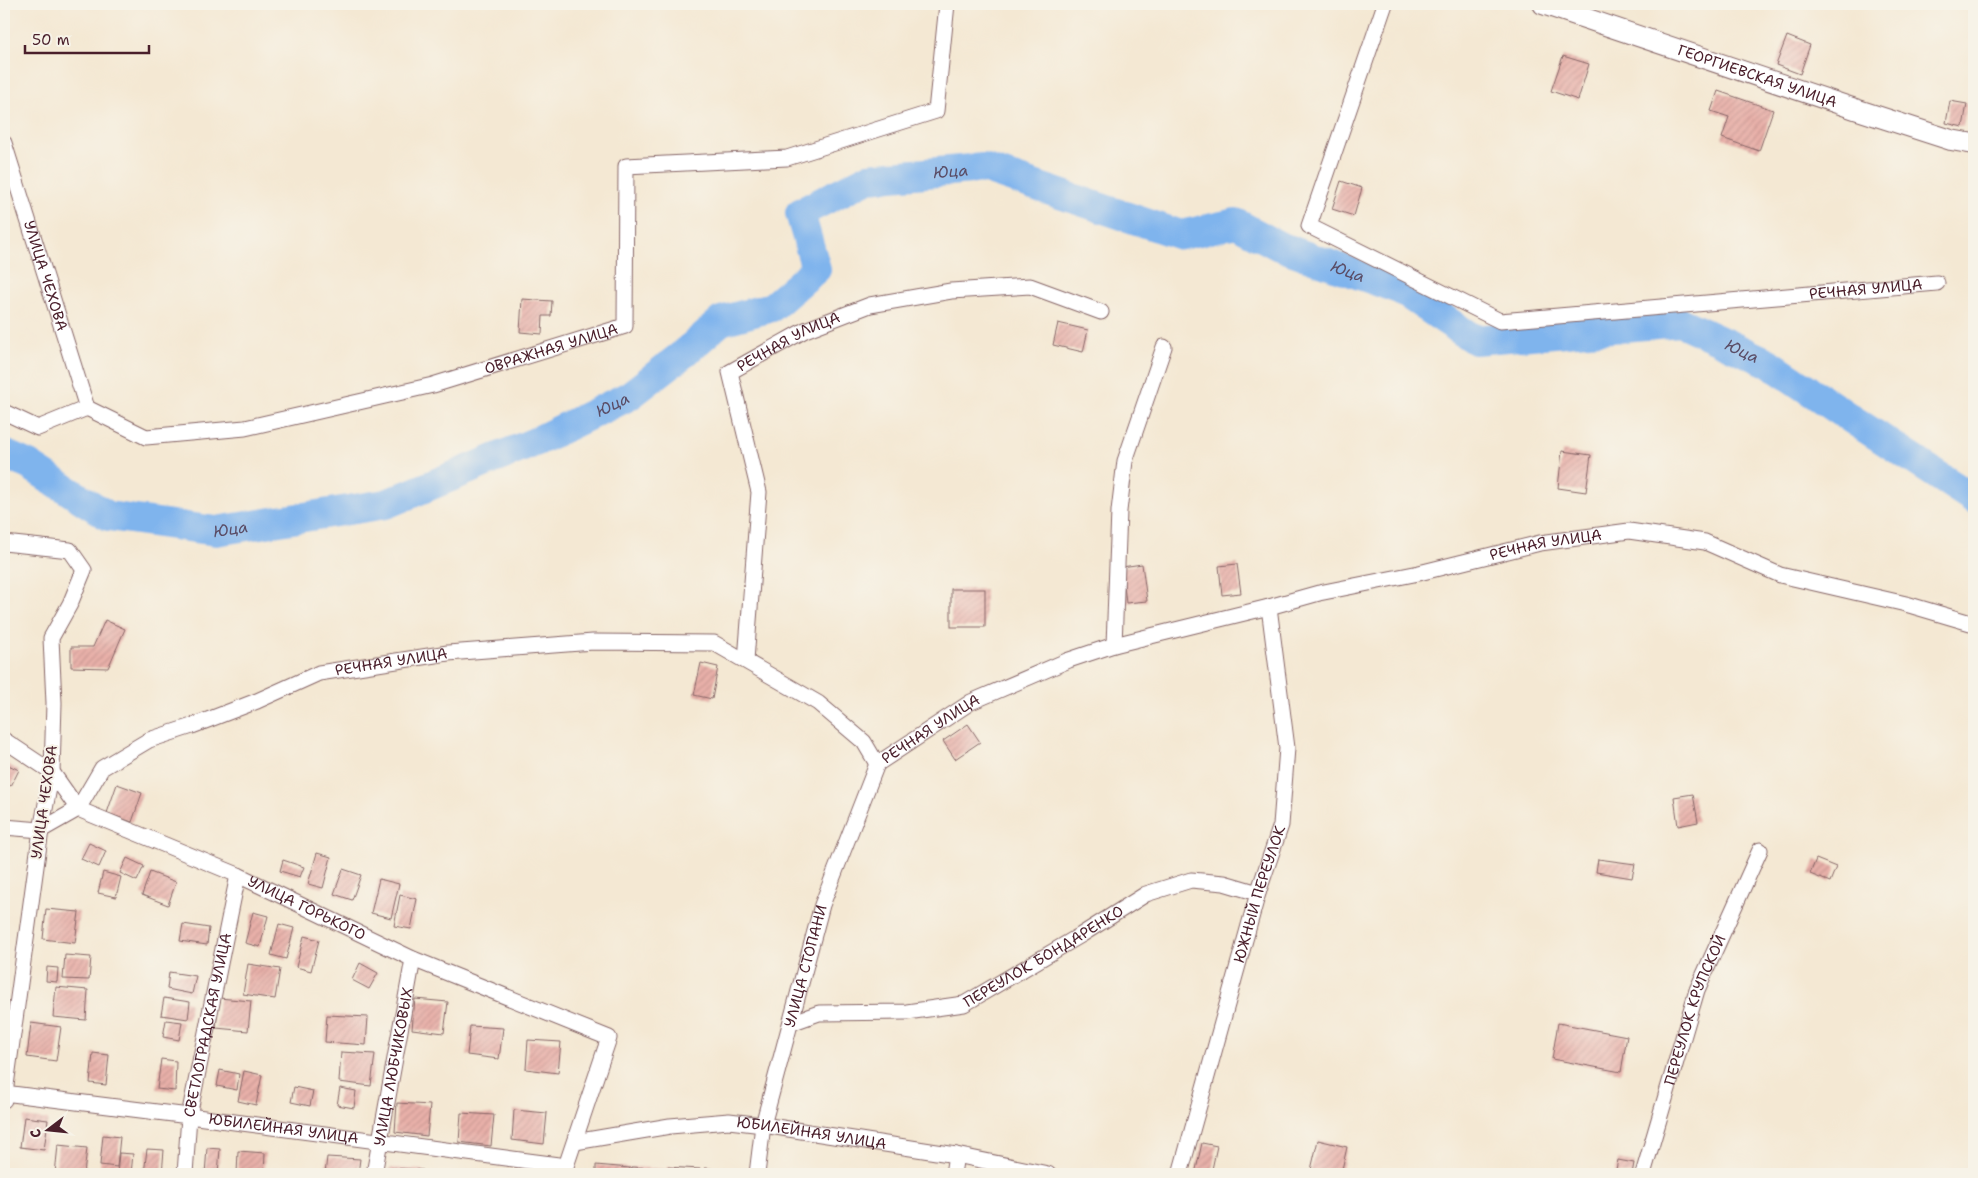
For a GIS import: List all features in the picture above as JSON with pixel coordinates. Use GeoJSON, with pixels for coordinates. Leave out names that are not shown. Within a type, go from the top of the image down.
{"type":"FeatureCollection","features":[{"type":"Feature","properties":{"kind":"main road","name":"ГЕОРГИЕВСКАЯ УЛИЦА"},"geometry":{"type":"LineString","coordinates":[[1543,4],[1855,109],[1951,140],[1974,144]]}},
{"type":"Feature","properties":{"kind":"street","name":"ОВРАЖНАЯ УЛИЦА"},"geometry":{"type":"LineString","coordinates":[[86,408],[146,437],[245,428],[433,385],[625,326],[626,166],[787,158],[936,111],[947,4]]}},
{"type":"Feature","properties":{"kind":"street","name":"РЕЧНАЯ УЛИЦА"},"geometry":{"type":"LineString","coordinates":[[1385,4],[1309,226],[1500,321],[1937,283]]}},
{"type":"Feature","properties":{"kind":"street","name":"УЛИЦА ЧЕХОВА"},"geometry":{"type":"LineString","coordinates":[[4,144],[86,408]]}},
{"type":"Feature","properties":{"kind":"street","name":"РЕЧНАЯ УЛИЦА"},"geometry":{"type":"LineString","coordinates":[[746,660],[759,492],[730,372],[805,330],[870,304],[951,291],[1030,286],[1101,312]]}},
{"type":"Feature","properties":{"kind":"street"},"geometry":{"type":"LineString","coordinates":[[1114,646],[1119,511],[1124,461],[1164,347]]}},
{"type":"Feature","properties":{"kind":"street"},"geometry":{"type":"LineString","coordinates":[[4,412],[38,428],[86,408]]}},
{"type":"Feature","properties":{"kind":"street","name":"РЕЧНАЯ УЛИЦА"},"geometry":{"type":"LineString","coordinates":[[78,809],[102,768],[149,740],[249,704],[319,673],[448,653],[593,642],[714,643],[818,703],[864,742],[877,764],[971,702],[1070,660],[1114,646],[1269,608],[1319,593],[1419,573],[1540,543],[1629,531],[1705,542],[1780,575],[1906,604],[1974,624]]}},
{"type":"Feature","properties":{"kind":"street","name":"УЛИЦА ЧЕХОВА"},"geometry":{"type":"LineString","coordinates":[[4,543],[70,550],[84,570],[70,604],[51,638],[54,703],[52,772],[41,830],[4,1096]]}},
{"type":"Feature","properties":{"kind":"street","name":"ЮЖНЫЙ ПЕРЕУЛОК"},"geometry":{"type":"LineString","coordinates":[[1180,1174],[1258,893],[1282,825],[1286,748],[1269,608]]}},
{"type":"Feature","properties":{"kind":"street"},"geometry":{"type":"LineString","coordinates":[[4,740],[52,772],[78,809],[41,830],[4,827]]}},
{"type":"Feature","properties":{"kind":"street","name":"УЛИЦА СТОПАНИ"},"geometry":{"type":"LineString","coordinates":[[756,1174],[764,1125],[822,905],[877,764]]}},
{"type":"Feature","properties":{"kind":"street","name":"УЛИЦА ГОРЬКОГО"},"geometry":{"type":"LineString","coordinates":[[78,809],[238,875],[413,959],[609,1038],[575,1142]]}},
{"type":"Feature","properties":{"kind":"street","name":"ПЕРЕУЛОК КРУПСКОЙ"},"geometry":{"type":"LineString","coordinates":[[1644,1174],[1697,990],[1760,850]]}},
{"type":"Feature","properties":{"kind":"street","name":"СВЕТЛОГРАДСКАЯ УЛИЦА"},"geometry":{"type":"LineString","coordinates":[[185,1174],[189,1116],[238,875]]}},
{"type":"Feature","properties":{"kind":"street","name":"ПЕРЕУЛОК БОНДАРЕНКО"},"geometry":{"type":"LineString","coordinates":[[791,1023],[819,1013],[907,1012],[964,1004],[1081,936],[1146,894],[1191,880],[1224,883],[1258,893]]}},
{"type":"Feature","properties":{"kind":"street","name":"УЛИЦА ЛЮБЧИКОВЫХ"},"geometry":{"type":"LineString","coordinates":[[374,1174],[378,1141],[413,959]]}},
{"type":"Feature","properties":{"kind":"street","name":"ЮБИЛЕЙНАЯ УЛИЦА"},"geometry":{"type":"LineString","coordinates":[[4,1096],[189,1116],[378,1141],[565,1170]]}},
{"type":"Feature","properties":{"kind":"street","name":"ЮБИЛЕЙНАЯ УЛИЦА"},"geometry":{"type":"LineString","coordinates":[[575,1142],[670,1126],[729,1121],[956,1155],[1048,1174]]}},
{"type":"Feature","properties":{"kind":"street"},"geometry":{"type":"LineString","coordinates":[[565,1170],[575,1142]]}},
{"type":"Feature","properties":{"kind":"street"},"geometry":{"type":"LineString","coordinates":[[954,1174],[956,1155]]}},
{"type":"Feature","properties":{"kind":"building"},"geometry":{"type":"Polygon","coordinates":[[[1787,36],[1810,45],[1800,74],[1776,65],[1787,36]]]}},
{"type":"Feature","properties":{"kind":"building"},"geometry":{"type":"Polygon","coordinates":[[[1563,56],[1589,64],[1578,100],[1551,91],[1563,56]]]}},
{"type":"Feature","properties":{"kind":"building"},"geometry":{"type":"Polygon","coordinates":[[[1718,91],[1773,110],[1759,151],[1722,138],[1729,117],[1711,111],[1718,91]]]}},
{"type":"Feature","properties":{"kind":"building"},"geometry":{"type":"Polygon","coordinates":[[[1950,101],[1967,104],[1963,127],[1946,123],[1950,101]]]}},
{"type":"Feature","properties":{"kind":"building"},"geometry":{"type":"Polygon","coordinates":[[[1341,181],[1362,188],[1354,216],[1332,209],[1341,181]]]}},
{"type":"Feature","properties":{"kind":"building"},"geometry":{"type":"Polygon","coordinates":[[[522,299],[552,301],[551,316],[543,316],[542,334],[520,332],[522,299]]]}},
{"type":"Feature","properties":{"kind":"building"},"geometry":{"type":"Polygon","coordinates":[[[1058,323],[1088,330],[1083,352],[1053,345],[1058,323]]]}},
{"type":"Feature","properties":{"kind":"building"},"geometry":{"type":"Polygon","coordinates":[[[1562,451],[1591,455],[1586,492],[1558,488],[1562,451]]]}},
{"type":"Feature","properties":{"kind":"building"},"geometry":{"type":"Polygon","coordinates":[[[1142,564],[1147,601],[1126,603],[1122,567],[1142,564]]]}},
{"type":"Feature","properties":{"kind":"building"},"geometry":{"type":"Polygon","coordinates":[[[1237,564],[1241,593],[1222,595],[1219,566],[1237,564]]]}},
{"type":"Feature","properties":{"kind":"building"},"geometry":{"type":"Polygon","coordinates":[[[951,589],[985,589],[985,627],[951,627],[951,589]]]}},
{"type":"Feature","properties":{"kind":"building"},"geometry":{"type":"Polygon","coordinates":[[[105,620],[125,629],[108,668],[71,667],[71,647],[93,647],[105,620]]]}},
{"type":"Feature","properties":{"kind":"building"},"geometry":{"type":"Polygon","coordinates":[[[701,663],[718,667],[712,699],[694,695],[701,663]]]}},
{"type":"Feature","properties":{"kind":"building"},"geometry":{"type":"Polygon","coordinates":[[[968,724],[980,742],[955,759],[943,741],[968,724]]]}},
{"type":"Feature","properties":{"kind":"building"},"geometry":{"type":"Polygon","coordinates":[[[4,763],[19,770],[11,786],[4,782],[4,763]]]}},
{"type":"Feature","properties":{"kind":"building"},"geometry":{"type":"Polygon","coordinates":[[[117,784],[142,793],[132,822],[107,813],[117,784]]]}},
{"type":"Feature","properties":{"kind":"building"},"geometry":{"type":"Polygon","coordinates":[[[1693,794],[1698,822],[1678,826],[1674,797],[1693,794]]]}},
{"type":"Feature","properties":{"kind":"building"},"geometry":{"type":"Polygon","coordinates":[[[89,843],[106,851],[99,867],[81,859],[89,843]]]}},
{"type":"Feature","properties":{"kind":"building"},"geometry":{"type":"Polygon","coordinates":[[[317,853],[331,857],[323,888],[308,884],[317,853]]]}},
{"type":"Feature","properties":{"kind":"building"},"geometry":{"type":"Polygon","coordinates":[[[127,858],[144,866],[137,881],[120,873],[127,858]]]}},
{"type":"Feature","properties":{"kind":"building"},"geometry":{"type":"Polygon","coordinates":[[[1598,859],[1635,864],[1632,878],[1596,872],[1598,859]]]}},
{"type":"Feature","properties":{"kind":"building"},"geometry":{"type":"Polygon","coordinates":[[[1816,859],[1836,867],[1830,882],[1810,874],[1816,859]]]}},
{"type":"Feature","properties":{"kind":"building"},"geometry":{"type":"Polygon","coordinates":[[[283,860],[304,867],[300,877],[280,871],[283,860]]]}},
{"type":"Feature","properties":{"kind":"building"},"geometry":{"type":"Polygon","coordinates":[[[343,869],[361,875],[352,900],[334,894],[343,869]]]}},
{"type":"Feature","properties":{"kind":"building"},"geometry":{"type":"Polygon","coordinates":[[[103,872],[121,877],[116,897],[98,893],[103,872]]]}},
{"type":"Feature","properties":{"kind":"building"},"geometry":{"type":"Polygon","coordinates":[[[150,872],[176,882],[168,905],[142,895],[150,872]]]}},
{"type":"Feature","properties":{"kind":"building"},"geometry":{"type":"Polygon","coordinates":[[[379,879],[399,884],[391,918],[371,913],[379,879]]]}},
{"type":"Feature","properties":{"kind":"building"},"geometry":{"type":"Polygon","coordinates":[[[400,895],[417,899],[411,929],[394,926],[400,895]]]}},
{"type":"Feature","properties":{"kind":"building"},"geometry":{"type":"Polygon","coordinates":[[[46,909],[79,912],[75,943],[43,939],[46,909]]]}},
{"type":"Feature","properties":{"kind":"building"},"geometry":{"type":"Polygon","coordinates":[[[253,912],[268,916],[260,947],[245,943],[253,912]]]}},
{"type":"Feature","properties":{"kind":"building"},"geometry":{"type":"Polygon","coordinates":[[[183,924],[209,928],[207,945],[180,941],[183,924]]]}},
{"type":"Feature","properties":{"kind":"building"},"geometry":{"type":"Polygon","coordinates":[[[279,924],[294,928],[286,959],[271,955],[279,924]]]}},
{"type":"Feature","properties":{"kind":"building"},"geometry":{"type":"Polygon","coordinates":[[[304,936],[319,940],[311,971],[296,967],[304,936]]]}},
{"type":"Feature","properties":{"kind":"building"},"geometry":{"type":"Polygon","coordinates":[[[65,955],[91,957],[89,980],[63,979],[65,955]]]}},
{"type":"Feature","properties":{"kind":"building"},"geometry":{"type":"Polygon","coordinates":[[[360,963],[378,973],[369,989],[352,980],[360,963]]]}},
{"type":"Feature","properties":{"kind":"building"},"geometry":{"type":"Polygon","coordinates":[[[248,964],[280,969],[275,999],[243,994],[248,964]]]}},
{"type":"Feature","properties":{"kind":"building"},"geometry":{"type":"Polygon","coordinates":[[[47,967],[58,968],[57,982],[46,981],[47,967]]]}},
{"type":"Feature","properties":{"kind":"building"},"geometry":{"type":"Polygon","coordinates":[[[169,972],[196,976],[192,994],[167,989],[169,972]]]}},
{"type":"Feature","properties":{"kind":"building"},"geometry":{"type":"Polygon","coordinates":[[[56,987],[88,990],[86,1020],[53,1017],[56,987]]]}},
{"type":"Feature","properties":{"kind":"building"},"geometry":{"type":"Polygon","coordinates":[[[164,998],[190,1002],[188,1019],[161,1015],[164,998]]]}},
{"type":"Feature","properties":{"kind":"building"},"geometry":{"type":"Polygon","coordinates":[[[219,998],[251,1001],[248,1031],[216,1028],[219,998]]]}},
{"type":"Feature","properties":{"kind":"building"},"geometry":{"type":"Polygon","coordinates":[[[415,999],[448,1002],[444,1033],[412,1029],[415,999]]]}},
{"type":"Feature","properties":{"kind":"building"},"geometry":{"type":"Polygon","coordinates":[[[327,1015],[368,1017],[366,1045],[325,1042],[327,1015]]]}},
{"type":"Feature","properties":{"kind":"building"},"geometry":{"type":"Polygon","coordinates":[[[166,1020],[182,1022],[179,1040],[163,1037],[166,1020]]]}},
{"type":"Feature","properties":{"kind":"building"},"geometry":{"type":"Polygon","coordinates":[[[31,1023],[61,1027],[56,1061],[27,1057],[31,1023]]]}},
{"type":"Feature","properties":{"kind":"building"},"geometry":{"type":"Polygon","coordinates":[[[1558,1023],[1627,1036],[1621,1072],[1552,1059],[1558,1023]]]}},
{"type":"Feature","properties":{"kind":"building"},"geometry":{"type":"Polygon","coordinates":[[[470,1026],[503,1028],[499,1059],[467,1055],[470,1026]]]}},
{"type":"Feature","properties":{"kind":"building"},"geometry":{"type":"Polygon","coordinates":[[[528,1040],[561,1042],[558,1073],[526,1069],[528,1040]]]}},
{"type":"Feature","properties":{"kind":"building"},"geometry":{"type":"Polygon","coordinates":[[[341,1052],[375,1054],[371,1086],[339,1082],[341,1052]]]}},
{"type":"Feature","properties":{"kind":"building"},"geometry":{"type":"Polygon","coordinates":[[[93,1053],[109,1055],[106,1085],[90,1083],[93,1053]]]}},
{"type":"Feature","properties":{"kind":"building"},"geometry":{"type":"Polygon","coordinates":[[[161,1059],[176,1061],[175,1091],[157,1089],[161,1059]]]}},
{"type":"Feature","properties":{"kind":"building"},"geometry":{"type":"Polygon","coordinates":[[[220,1070],[239,1074],[237,1090],[217,1086],[220,1070]]]}},
{"type":"Feature","properties":{"kind":"building"},"geometry":{"type":"Polygon","coordinates":[[[244,1071],[262,1075],[256,1105],[238,1101],[244,1071]]]}},
{"type":"Feature","properties":{"kind":"building"},"geometry":{"type":"Polygon","coordinates":[[[294,1087],[313,1091],[310,1106],[291,1102],[294,1087]]]}},
{"type":"Feature","properties":{"kind":"building"},"geometry":{"type":"Polygon","coordinates":[[[340,1088],[356,1091],[354,1108],[337,1105],[340,1088]]]}},
{"type":"Feature","properties":{"kind":"building"},"geometry":{"type":"Polygon","coordinates":[[[397,1103],[430,1105],[427,1136],[395,1132],[397,1103]]]}},
{"type":"Feature","properties":{"kind":"building"},"geometry":{"type":"Polygon","coordinates":[[[514,1110],[547,1113],[544,1144],[512,1140],[514,1110]]]}},
{"type":"Feature","properties":{"kind":"building"},"geometry":{"type":"Polygon","coordinates":[[[461,1113],[494,1115],[491,1146],[459,1142],[461,1113]]]}},
{"type":"Feature","properties":{"kind":"building"},"geometry":{"type":"Polygon","coordinates":[[[24,1117],[48,1120],[44,1150],[20,1147],[24,1117]]]}},
{"type":"Feature","properties":{"kind":"building"},"geometry":{"type":"Polygon","coordinates":[[[103,1135],[120,1137],[117,1167],[100,1165],[103,1135]]]}},
{"type":"Feature","properties":{"kind":"building"},"geometry":{"type":"Polygon","coordinates":[[[1318,1140],[1347,1147],[1341,1174],[1310,1174],[1318,1140]]]}},
{"type":"Feature","properties":{"kind":"building"},"geometry":{"type":"Polygon","coordinates":[[[1202,1143],[1217,1146],[1211,1174],[1195,1174],[1202,1143]]]}},
{"type":"Feature","properties":{"kind":"building"},"geometry":{"type":"Polygon","coordinates":[[[58,1145],[87,1148],[84,1174],[55,1174],[58,1145]]]}},
{"type":"Feature","properties":{"kind":"building"},"geometry":{"type":"Polygon","coordinates":[[[207,1148],[220,1149],[218,1174],[205,1174],[207,1148]]]}},
{"type":"Feature","properties":{"kind":"building"},"geometry":{"type":"Polygon","coordinates":[[[147,1149],[164,1150],[162,1174],[144,1174],[147,1149]]]}},
{"type":"Feature","properties":{"kind":"building"},"geometry":{"type":"Polygon","coordinates":[[[238,1151],[265,1153],[264,1174],[237,1174],[238,1151]]]}},
{"type":"Feature","properties":{"kind":"building"},"geometry":{"type":"Polygon","coordinates":[[[119,1153],[133,1154],[131,1174],[117,1174],[119,1153]]]}},
{"type":"Feature","properties":{"kind":"building"},"geometry":{"type":"Polygon","coordinates":[[[327,1157],[360,1159],[358,1174],[325,1174],[327,1157]]]}},
{"type":"Feature","properties":{"kind":"building"},"geometry":{"type":"Polygon","coordinates":[[[1618,1160],[1634,1163],[1632,1174],[1615,1174],[1618,1160]]]}},
{"type":"Feature","properties":{"kind":"building"},"geometry":{"type":"Polygon","coordinates":[[[596,1165],[630,1168],[629,1174],[596,1174],[596,1165]]]}},
{"type":"Feature","properties":{"kind":"building"},"geometry":{"type":"Polygon","coordinates":[[[632,1167],[665,1169],[664,1174],[631,1174],[632,1167]]]}},
{"type":"Feature","properties":{"kind":"building"},"geometry":{"type":"Polygon","coordinates":[[[667,1167],[700,1169],[699,1174],[666,1174],[667,1167]]]}},
{"type":"Feature","properties":{"kind":"building"},"geometry":{"type":"Polygon","coordinates":[[[390,1168],[423,1170],[423,1174],[389,1174],[390,1168]]]}},
{"type":"Feature","properties":{"kind":"building"},"geometry":{"type":"Polygon","coordinates":[[[705,1168],[738,1170],[737,1174],[704,1174],[705,1168]]]}},
{"type":"Feature","properties":{"kind":"waterway","name":"Юца"},"geometry":{"type":"LineString","coordinates":[[4,454],[29,465],[108,516],[216,531],[386,504],[535,442],[629,396],[682,355],[721,321],[772,307],[816,269],[800,213],[868,178],[983,168],[1181,235],[1236,223],[1279,246],[1401,290],[1475,340],[1680,322],[1769,363],[1974,499]]}}]}
